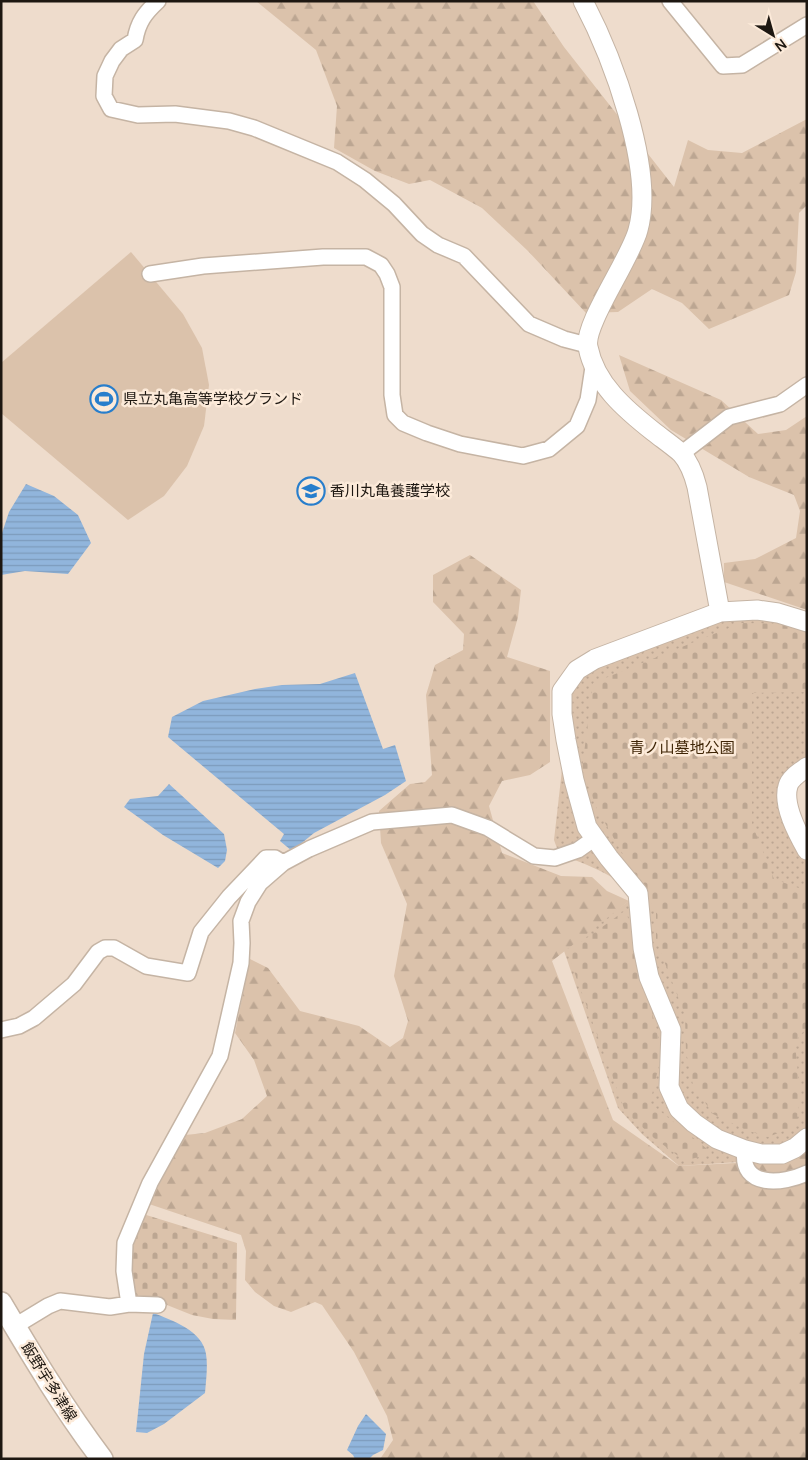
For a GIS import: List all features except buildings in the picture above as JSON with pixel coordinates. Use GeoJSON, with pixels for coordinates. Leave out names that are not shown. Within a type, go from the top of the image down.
{"type":"FeatureCollection","features":[{"type":"Feature","properties":{"kind":"main road","name":"飯野宇多津線"},"geometry":{"type":"LineString","coordinates":[[1,1303],[75,1424],[102,1459]]}},
{"type":"Feature","properties":{"kind":"street"},"geometry":{"type":"LineString","coordinates":[[158,1],[144,14],[137,26],[135,40],[121,48],[108,69],[105,76],[104,96],[111,109],[138,116],[175,114],[229,121],[261,131],[337,162],[365,180],[394,204],[422,234],[438,245],[464,256],[528,324],[564,339],[587,345]]}},
{"type":"Feature","properties":{"kind":"street"},"geometry":{"type":"LineString","coordinates":[[582,1],[612,70],[628,114],[638,153],[643,199],[638,230],[626,261],[592,322],[587,345],[593,367],[602,383],[646,426],[682,454],[692,470],[697,487],[720,612]]}},
{"type":"Feature","properties":{"kind":"street"},"geometry":{"type":"LineString","coordinates":[[670,1],[723,66],[742,65],[807,25]]}},
{"type":"Feature","properties":{"kind":"street"},"geometry":{"type":"LineString","coordinates":[[150,274],[203,266],[322,257],[366,257],[381,265],[392,287],[392,395],[395,415],[403,424],[427,433],[460,444],[496,452],[523,456],[549,449],[577,426],[588,400],[593,367]]}},
{"type":"Feature","properties":{"kind":"street"},"geometry":{"type":"LineString","coordinates":[[682,454],[729,417],[780,404],[807,384]]}},
{"type":"Feature","properties":{"kind":"street"},"geometry":{"type":"LineString","coordinates":[[807,622],[778,612],[757,610],[720,612],[595,658],[577,670],[562,691],[562,714],[566,740],[574,780],[587,827],[638,893],[643,948],[649,977],[671,1030],[668,1087],[679,1109],[716,1139],[761,1154],[782,1154],[795,1148],[807,1138]]}},
{"type":"Feature","properties":{"kind":"street"},"geometry":{"type":"LineString","coordinates":[[807,767],[795,775],[788,785],[787,798],[794,827],[807,850]]}},
{"type":"Feature","properties":{"kind":"street"},"geometry":{"type":"LineString","coordinates":[[129,1304],[124,1271],[125,1243],[150,1183],[220,1056],[241,963],[241,922],[248,902],[260,883],[283,862],[309,848],[372,822],[452,815],[488,828],[534,856],[555,858],[578,850],[595,838]]}},
{"type":"Feature","properties":{"kind":"street"},"geometry":{"type":"LineString","coordinates":[[1,1030],[19,1026],[34,1018],[74,984],[98,952],[105,948],[114,948],[146,966],[188,973],[200,932],[229,897],[266,858],[275,858],[283,862]]}},
{"type":"Feature","properties":{"kind":"street"},"geometry":{"type":"LineString","coordinates":[[745,1150],[746,1167],[755,1178],[772,1182],[795,1179],[807,1173]]}},
{"type":"Feature","properties":{"kind":"street"},"geometry":{"type":"LineString","coordinates":[[15,1326],[60,1301],[110,1307],[129,1304],[158,1305]]}},
{"type":"Feature","properties":{"kind":"green space"},"geometry":{"type":"Polygon","coordinates":[[[256,1],[533,1],[564,47],[674,187],[688,140],[708,150],[742,153],[807,119],[807,205],[799,213],[796,272],[789,295],[709,329],[682,303],[652,289],[618,312],[586,313],[528,251],[482,208],[430,180],[409,184],[375,171],[334,148],[337,106],[316,50],[256,1]]]}},
{"type":"Feature","properties":{"kind":"green space","name":"県立丸亀高等学校グランド"},"geometry":{"type":"Polygon","coordinates":[[[131,252],[183,314],[202,348],[209,385],[204,426],[187,466],[164,496],[128,520],[1,413],[1,363],[131,252]]]}},
{"type":"Feature","properties":{"kind":"green space"},"geometry":{"type":"Polygon","coordinates":[[[619,355],[721,400],[758,434],[786,430],[807,416],[807,610],[724,582],[724,563],[755,559],[796,538],[800,511],[794,495],[749,477],[671,430],[630,391],[619,355]]]}},
{"type":"Feature","properties":{"kind":"green space"},"geometry":{"type":"Polygon","coordinates":[[[470,555],[521,590],[518,617],[507,657],[550,671],[550,762],[530,775],[502,781],[489,806],[502,853],[561,876],[592,877],[607,891],[629,901],[552,961],[613,1120],[679,1166],[775,1161],[807,1150],[807,1459],[380,1459],[393,1440],[387,1416],[354,1352],[322,1305],[315,1302],[291,1312],[274,1306],[255,1292],[245,1280],[246,1251],[241,1235],[149,1204],[185,1135],[205,1133],[242,1119],[267,1096],[254,1060],[235,1033],[250,959],[268,968],[300,1011],[359,1026],[390,1047],[403,1038],[408,1021],[394,976],[407,904],[381,843],[379,811],[410,784],[425,782],[432,775],[426,695],[435,665],[463,650],[464,634],[433,602],[433,575],[470,555]]]}},
{"type":"Feature","properties":{"kind":"green space","name":"青ノ山墓地公園"},"geometry":{"type":"Polygon","coordinates":[[[730,601],[760,601],[807,613],[807,775],[794,788],[792,798],[807,838],[807,1147],[753,1161],[679,1166],[642,1134],[618,1108],[563,948],[629,901],[629,893],[618,881],[608,875],[559,854],[554,840],[563,761],[561,681],[650,631],[694,612],[730,601]]]}},
{"type":"Feature","properties":{"kind":"green space"},"geometry":{"type":"Polygon","coordinates":[[[741,623],[782,624],[807,632],[807,692],[752,693],[752,824],[774,879],[807,891],[807,1027],[795,1042],[800,1098],[796,1126],[768,1137],[746,1130],[713,1114],[693,1085],[686,1052],[685,1015],[656,940],[656,912],[597,809],[582,769],[593,683],[741,623]]]}},
{"type":"Feature","properties":{"kind":"green space"},"geometry":{"type":"Polygon","coordinates":[[[626,910],[662,1052],[650,1103],[712,1153],[685,1161],[654,1138],[625,1111],[567,952],[626,910]]]}},
{"type":"Feature","properties":{"kind":"green space"},"geometry":{"type":"Polygon","coordinates":[[[143,1214],[237,1243],[236,1320],[213,1319],[192,1315],[162,1303],[134,1298],[129,1268],[129,1245],[143,1214]]]}},
{"type":"Feature","properties":{"kind":"water"},"geometry":{"type":"Polygon","coordinates":[[[26,484],[54,496],[78,515],[91,543],[68,574],[25,571],[1,575],[1,536],[9,512],[26,484]]]}},
{"type":"Feature","properties":{"kind":"water"},"geometry":{"type":"Polygon","coordinates":[[[355,673],[383,749],[395,745],[406,781],[385,795],[314,833],[292,851],[280,841],[284,834],[168,737],[172,717],[203,701],[282,685],[320,684],[355,673]]]}},
{"type":"Feature","properties":{"kind":"water"},"geometry":{"type":"Polygon","coordinates":[[[169,784],[224,834],[227,850],[225,861],[218,868],[163,835],[124,807],[130,799],[158,796],[169,784]]]}},
{"type":"Feature","properties":{"kind":"water"},"geometry":{"type":"Polygon","coordinates":[[[153,1313],[186,1328],[204,1346],[207,1359],[205,1393],[164,1424],[147,1433],[136,1432],[144,1354],[153,1313]]]}},
{"type":"Feature","properties":{"kind":"water"},"geometry":{"type":"Polygon","coordinates":[[[366,1414],[386,1434],[383,1450],[369,1459],[355,1459],[347,1450],[366,1414]]]}},
{"type":"Feature","properties":{"kind":"place","name":"県立丸亀高等学校グランド"},"geometry":{"type":"Point","coordinates":[104,399]}},
{"type":"Feature","properties":{"kind":"place","name":"香川丸亀養護学校"},"geometry":{"type":"Point","coordinates":[311,491]}}]}
